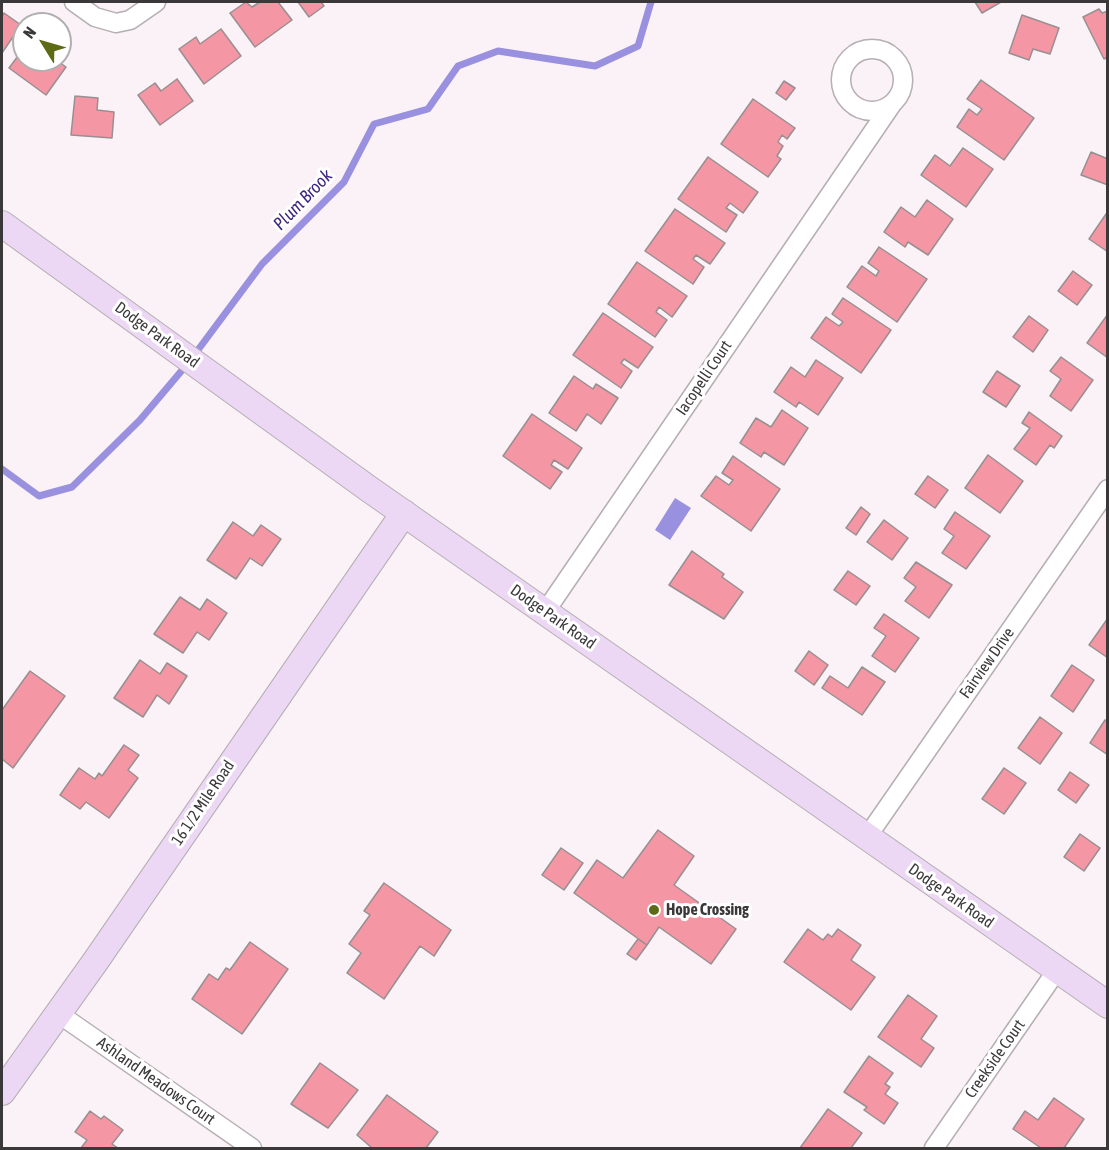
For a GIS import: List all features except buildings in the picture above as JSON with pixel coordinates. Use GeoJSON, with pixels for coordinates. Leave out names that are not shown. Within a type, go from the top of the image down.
{"type":"FeatureCollection","features":[{"type":"Feature","properties":{"kind":"street"},"geometry":{"type":"LineString","coordinates":[[74,2],[95,16],[116,23],[130,20],[156,2]]}},
{"type":"Feature","properties":{"kind":"street","name":"Iacopelli Court"},"geometry":{"type":"LineString","coordinates":[[545,612],[864,145],[892,104],[902,88],[901,68],[889,53],[880,49],[869,48],[859,51],[844,66],[842,88],[861,124],[864,145]]}},
{"type":"Feature","properties":{"kind":"street"},"geometry":{"type":"LineString","coordinates":[[847,98],[864,110],[883,109],[892,104]]}},
{"type":"Feature","properties":{"kind":"street","name":"Dodge Park Road"},"geometry":{"type":"LineString","coordinates":[[2,224],[404,513],[1107,1005]]}},
{"type":"Feature","properties":{"kind":"street","name":"Fairview Drive"},"geometry":{"type":"LineString","coordinates":[[867,837],[1107,489]]}},
{"type":"Feature","properties":{"kind":"street","name":"16 1/2 Mile Road"},"geometry":{"type":"LineString","coordinates":[[2,1092],[59,1014],[404,513]]}},
{"type":"Feature","properties":{"kind":"street","name":"Creekside Court"},"geometry":{"type":"LineString","coordinates":[[934,1149],[1057,970]]}},
{"type":"Feature","properties":{"kind":"street","name":"Ashland Meadows Court"},"geometry":{"type":"LineString","coordinates":[[59,1014],[252,1149]]}},
{"type":"Feature","properties":{"kind":"shaded area"},"geometry":{"type":"Polygon","coordinates":[[[675,498],[691,508],[670,540],[655,530],[675,498]]]}},
{"type":"Feature","properties":{"kind":"waterway","name":"Plum Brook"},"geometry":{"type":"LineString","coordinates":[[2,469],[39,496],[72,487],[140,420],[189,362],[262,264],[344,182],[374,124],[428,109],[458,66],[498,51],[595,66],[638,46],[651,2]]}},
{"type":"Feature","properties":{"kind":"place","name":"Hope Crossing"},"geometry":{"type":"Point","coordinates":[654,910]}}]}
